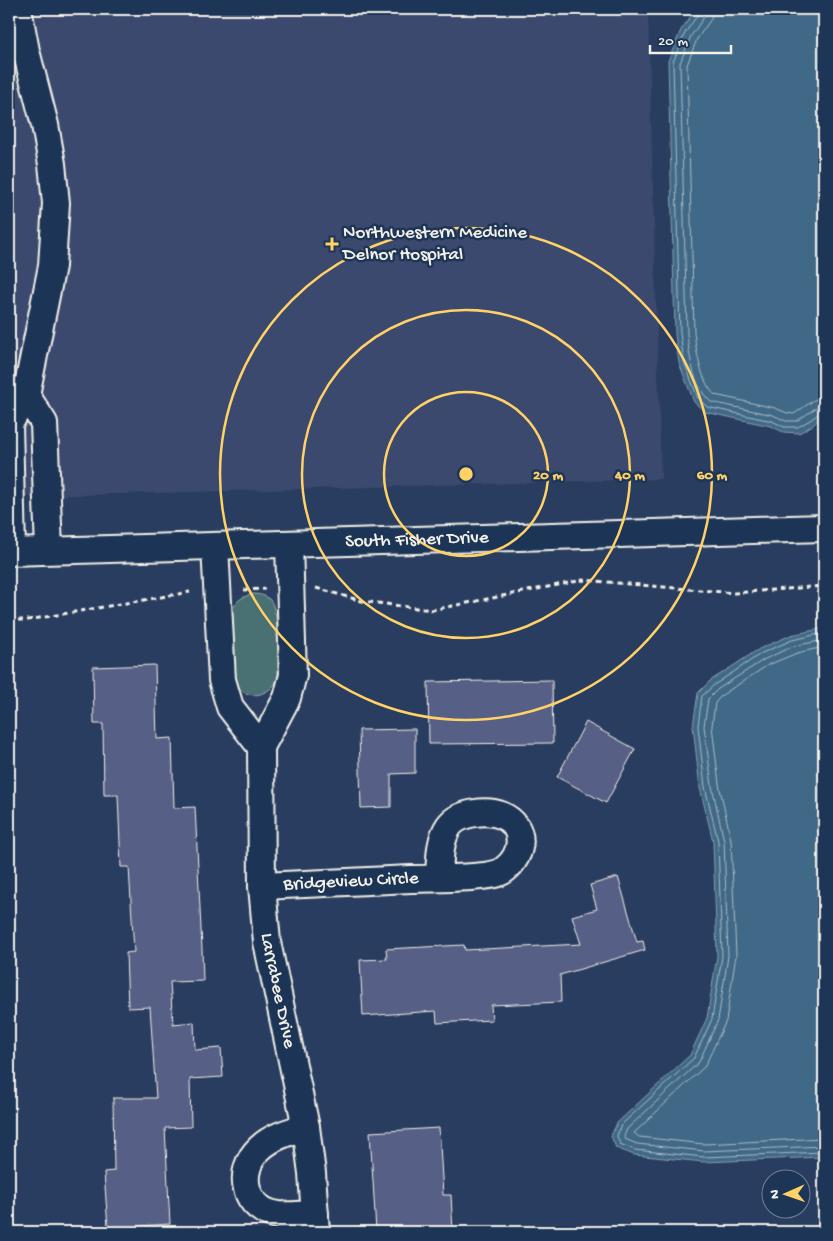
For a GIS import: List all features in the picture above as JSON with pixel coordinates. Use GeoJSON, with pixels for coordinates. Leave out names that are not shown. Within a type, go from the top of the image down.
{"type":"FeatureCollection","features":[{"type":"Feature","properties":{"kind":"street"},"geometry":{"type":"LineString","coordinates":[[10,552],[9,424],[52,266],[56,202],[45,125],[26,51],[18,9]]}},
{"type":"Feature","properties":{"kind":"street"},"geometry":{"type":"LineString","coordinates":[[18,395],[44,423],[49,550]]}},
{"type":"Feature","properties":{"kind":"street","name":"South Fisher Drive"},"geometry":{"type":"LineString","coordinates":[[10,552],[824,528]]}},
{"type":"Feature","properties":{"kind":"street","name":"Larrabee Drive"},"geometry":{"type":"LineString","coordinates":[[289,544],[294,675],[287,698],[260,748],[262,886],[267,942],[306,1127],[312,1173],[315,1223]]}},
{"type":"Feature","properties":{"kind":"street"},"geometry":{"type":"LineString","coordinates":[[215,546],[222,680],[230,707],[260,748]]}},
{"type":"Feature","properties":{"kind":"street","name":"Bridgeview Circle"},"geometry":{"type":"LineString","coordinates":[[262,886],[439,878]]}},
{"type":"Feature","properties":{"kind":"street"},"geometry":{"type":"LineString","coordinates":[[306,1127],[277,1136],[259,1148],[247,1166],[244,1181],[251,1198],[262,1209],[315,1223]]}},
{"type":"Feature","properties":{"kind":"path"},"geometry":{"type":"LineString","coordinates":[[9,620],[28,620],[183,592],[312,587],[362,601],[432,610],[583,580],[734,593],[824,586]]}},
{"type":"Feature","properties":{"kind":"shaded area","name":"Northwestern Medicine Delnor Hospital"},"geometry":{"type":"Polygon","coordinates":[[[9,9],[648,9],[661,479],[9,497],[9,9]]]}},
{"type":"Feature","properties":{"kind":"green space"},"geometry":{"type":"Polygon","coordinates":[[[252,594],[262,595],[270,600],[275,614],[278,637],[278,677],[268,691],[257,695],[251,695],[241,690],[234,675],[232,611],[239,600],[252,594]]]}},
{"type":"Feature","properties":{"kind":"water"},"geometry":{"type":"Polygon","coordinates":[[[696,9],[824,9],[824,415],[813,425],[799,433],[783,432],[771,426],[705,412],[694,402],[679,363],[675,334],[668,61],[681,30],[696,9]]]}},
{"type":"Feature","properties":{"kind":"water"},"geometry":{"type":"Polygon","coordinates":[[[824,628],[824,1157],[704,1162],[634,1155],[616,1148],[611,1136],[617,1123],[690,1055],[707,1018],[717,956],[713,841],[700,788],[693,726],[698,693],[710,681],[759,649],[791,635],[824,628]]]}},
{"type":"Feature","properties":{"kind":"building"},"geometry":{"type":"Polygon","coordinates":[[[155,665],[157,739],[172,738],[174,808],[195,807],[203,981],[170,982],[173,1024],[194,1022],[195,1050],[221,1048],[223,1077],[190,1079],[191,1127],[165,1128],[170,1224],[108,1228],[104,1172],[114,1171],[113,1098],[156,1098],[150,1007],[128,1008],[126,953],[134,952],[129,867],[121,867],[118,795],[104,795],[103,724],[94,724],[93,667],[155,665]]]}},
{"type":"Feature","properties":{"kind":"building"},"geometry":{"type":"Polygon","coordinates":[[[552,680],[553,743],[429,744],[428,682],[552,680]]]}},
{"type":"Feature","properties":{"kind":"building"},"geometry":{"type":"Polygon","coordinates":[[[586,722],[635,749],[606,803],[557,777],[586,722]]]}},
{"type":"Feature","properties":{"kind":"building"},"geometry":{"type":"Polygon","coordinates":[[[415,729],[415,773],[391,774],[391,807],[361,808],[359,730],[415,729]]]}},
{"type":"Feature","properties":{"kind":"building"},"geometry":{"type":"Polygon","coordinates":[[[618,877],[637,942],[643,941],[645,950],[560,975],[561,1002],[491,1005],[492,1020],[437,1023],[436,1011],[363,1016],[360,960],[387,959],[386,949],[464,945],[465,950],[581,944],[572,916],[597,909],[590,885],[618,877]]]}},
{"type":"Feature","properties":{"kind":"building"},"geometry":{"type":"Polygon","coordinates":[[[439,1128],[443,1195],[451,1195],[453,1232],[414,1232],[413,1228],[376,1231],[370,1132],[439,1128]]]}},
{"type":"Feature","properties":{"kind":"place","name":"Northwestern Medicine Delnor Hospital"},"geometry":{"type":"Point","coordinates":[332,244]}}]}
